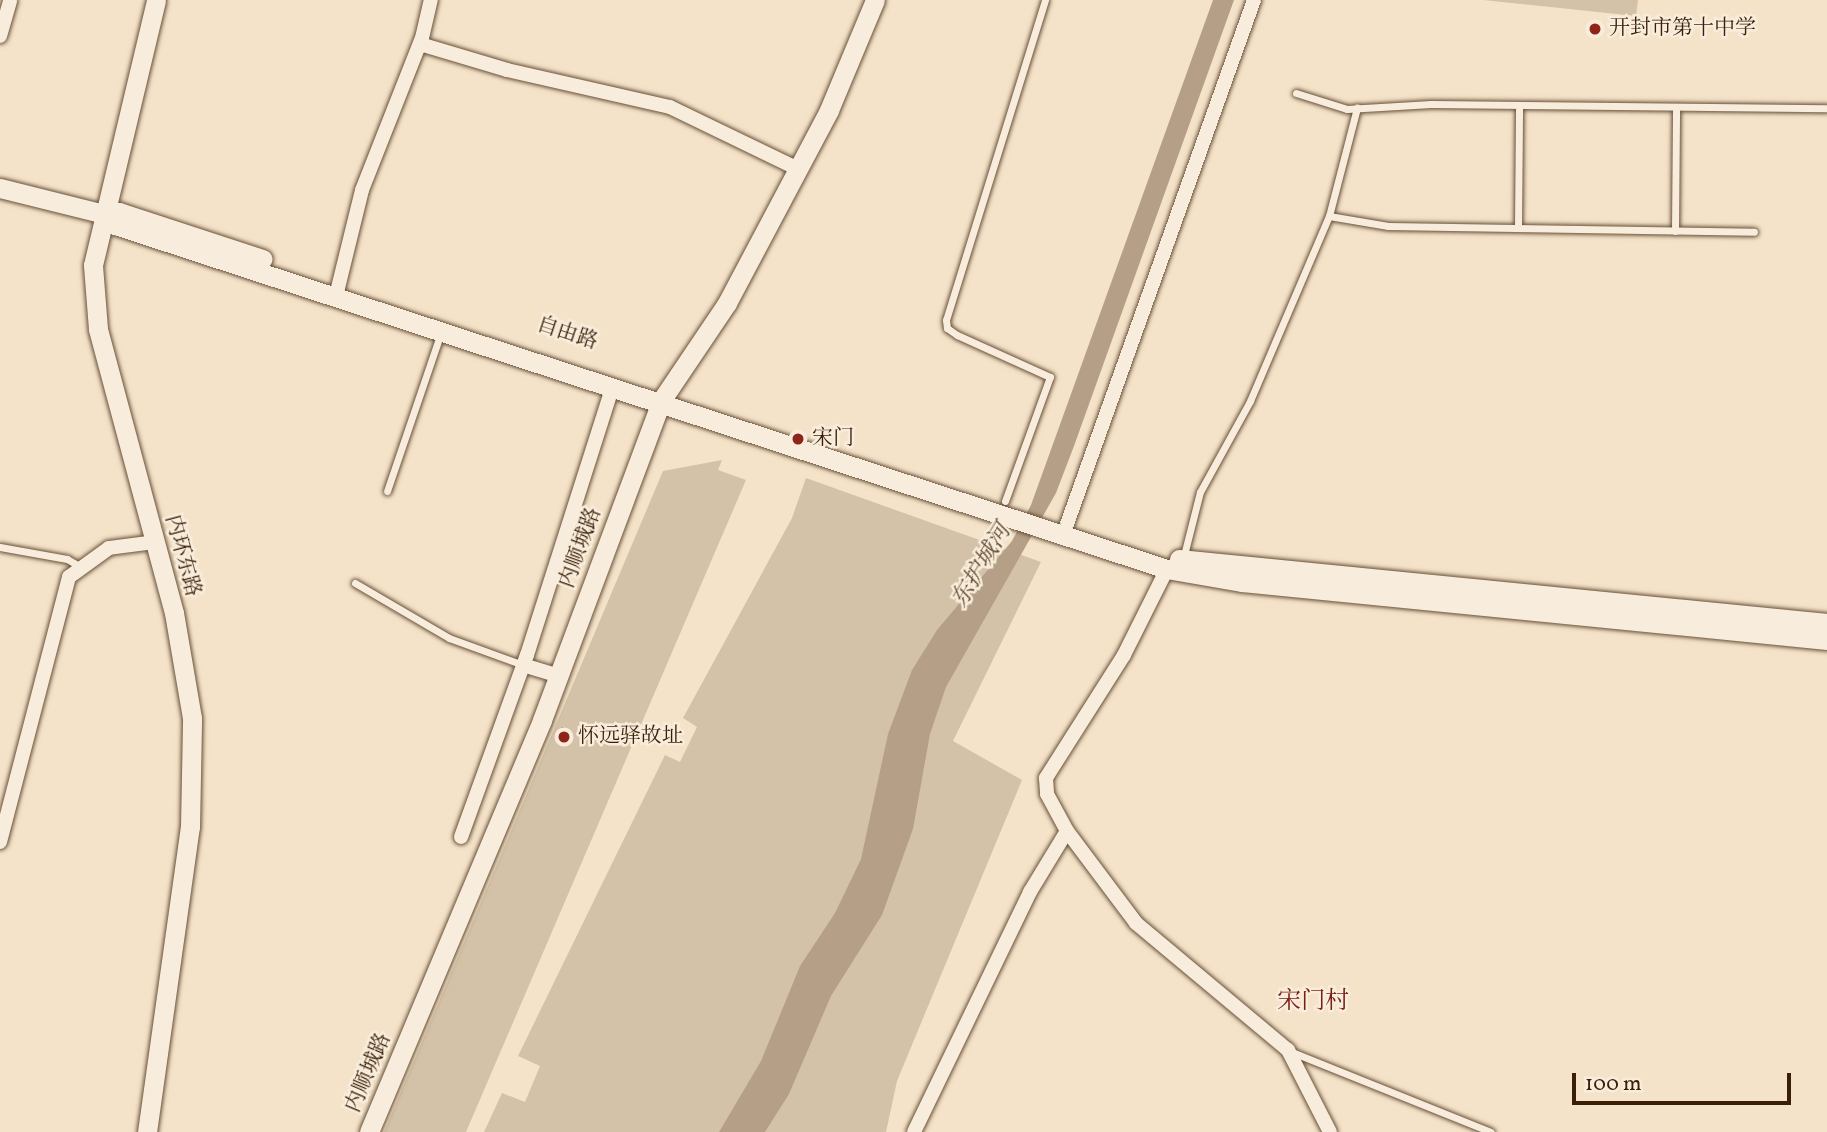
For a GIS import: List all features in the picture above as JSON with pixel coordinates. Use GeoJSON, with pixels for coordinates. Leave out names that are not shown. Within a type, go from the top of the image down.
{"type":"FeatureCollection","features":[{"type":"Feature","properties":{"kind":"street"},"geometry":{"type":"LineString","coordinates":[[0,36],[10,0]]}},
{"type":"Feature","properties":{"kind":"street","name":"内环东路"},"geometry":{"type":"LineString","coordinates":[[156,0],[113,217],[107,266],[111,326],[186,610],[205,716],[203,828],[161,1132]]}},
{"type":"Feature","properties":{"kind":"street","name":"内环东路"},"geometry":{"type":"LineString","coordinates":[[148,1132],[190,827],[193,769],[184,666],[155,542],[98,329],[93,265],[113,217],[169,0]]}},
{"type":"Feature","properties":{"kind":"street"},"geometry":{"type":"LineString","coordinates":[[338,290],[362,190],[420,44],[432,0]]}},
{"type":"Feature","properties":{"kind":"street","name":"内顺城路"},"geometry":{"type":"LineString","coordinates":[[369,1132],[558,676],[664,396],[727,303],[829,110],[875,0]]}},
{"type":"Feature","properties":{"kind":"street"},"geometry":{"type":"LineString","coordinates":[[1059,524],[1254,0]]}},
{"type":"Feature","properties":{"kind":"street"},"geometry":{"type":"LineString","coordinates":[[420,44],[507,70],[670,107],[798,169]]}},
{"type":"Feature","properties":{"kind":"street","name":"自由路"},"geometry":{"type":"LineString","coordinates":[[0,188],[113,217],[1010,507],[1175,565]]}},
{"type":"Feature","properties":{"kind":"street","name":"自由路"},"geometry":{"type":"LineString","coordinates":[[338,290],[441,331],[613,386],[664,396]]}},
{"type":"Feature","properties":{"kind":"street"},"geometry":{"type":"LineString","coordinates":[[461,837],[523,665],[613,386]]}},
{"type":"Feature","properties":{"kind":"street"},"geometry":{"type":"LineString","coordinates":[[0,842],[4,810],[69,577],[109,548],[155,542]]}},
{"type":"Feature","properties":{"kind":"street"},"geometry":{"type":"LineString","coordinates":[[1175,565],[1827,623]]}},
{"type":"Feature","properties":{"kind":"street"},"geometry":{"type":"LineString","coordinates":[[1175,565],[1242,582],[1827,640]]}},
{"type":"Feature","properties":{"kind":"street"},"geometry":{"type":"LineString","coordinates":[[1175,565],[1124,655],[1046,778],[1047,794],[1067,831],[1152,939],[1288,1050],[1330,1132]]}},
{"type":"Feature","properties":{"kind":"street"},"geometry":{"type":"LineString","coordinates":[[523,665],[558,676]]}},
{"type":"Feature","properties":{"kind":"street"},"geometry":{"type":"LineString","coordinates":[[914,1132],[1030,892],[1067,831]]}},
{"type":"Feature","properties":{"kind":"lane"},"geometry":{"type":"LineString","coordinates":[[1010,507],[1050,377],[957,335],[947,328],[946,320],[1045,0]]}},
{"type":"Feature","properties":{"kind":"lane"},"geometry":{"type":"LineString","coordinates":[[1296,93],[1338,108],[1519,105],[1827,108]]}},
{"type":"Feature","properties":{"kind":"lane"},"geometry":{"type":"LineString","coordinates":[[1518,228],[1519,105]]}},
{"type":"Feature","properties":{"kind":"lane"},"geometry":{"type":"LineString","coordinates":[[1675,231],[1676,107]]}},
{"type":"Feature","properties":{"kind":"lane"},"geometry":{"type":"LineString","coordinates":[[1175,565],[1200,492],[1250,401],[1329,216],[1357,108]]}},
{"type":"Feature","properties":{"kind":"lane"},"geometry":{"type":"LineString","coordinates":[[1329,216],[1388,226],[1754,232]]}},
{"type":"Feature","properties":{"kind":"lane"},"geometry":{"type":"LineString","coordinates":[[387,491],[441,331]]}},
{"type":"Feature","properties":{"kind":"lane"},"geometry":{"type":"LineString","coordinates":[[0,547],[67,559],[81,566]]}},
{"type":"Feature","properties":{"kind":"lane"},"geometry":{"type":"LineString","coordinates":[[355,583],[449,638],[523,665]]}},
{"type":"Feature","properties":{"kind":"lane"},"geometry":{"type":"LineString","coordinates":[[1288,1050],[1492,1132]]}},
{"type":"Feature","properties":{"kind":"shaded area"},"geometry":{"type":"Polygon","coordinates":[[[1213,0],[1234,0],[1074,446],[1056,493],[946,687],[930,734],[913,829],[882,915],[831,996],[789,1094],[765,1132],[719,1132],[761,1061],[800,966],[835,913],[861,859],[888,734],[912,670],[937,630],[1012,541],[1031,505],[1213,0]]]}},
{"type":"Feature","properties":{"kind":"shaded area"},"geometry":{"type":"Polygon","coordinates":[[[1483,0],[1638,0],[1636,16],[1483,0]]]}},
{"type":"Feature","properties":{"kind":"shaded area"},"geometry":{"type":"Polygon","coordinates":[[[722,460],[718,470],[746,480],[466,1132],[384,1132],[663,471],[722,460]]]}},
{"type":"Feature","properties":{"kind":"shaded area"},"geometry":{"type":"Polygon","coordinates":[[[806,478],[1041,562],[953,741],[1022,780],[897,1081],[886,1132],[484,1132],[502,1093],[525,1102],[540,1066],[518,1056],[665,755],[680,762],[697,727],[683,718],[792,518],[806,478]]]}},
{"type":"Feature","properties":{"kind":"building","name":"怀远驿故址"},"geometry":{"type":"Polygon","coordinates":[[[562,727],[571,731],[566,746],[557,743],[562,727]]]}},
{"type":"Feature","properties":{"kind":"place","name":"开封市第十中学"},"geometry":{"type":"Point","coordinates":[1595,29]}},
{"type":"Feature","properties":{"kind":"place","name":"宋门"},"geometry":{"type":"Point","coordinates":[798,439]}},
{"type":"Feature","properties":{"kind":"place","name":"怀远驿故址"},"geometry":{"type":"Point","coordinates":[564,737]}},
{"type":"Feature","properties":{"kind":"district","name":"宋门村"},"geometry":{"type":"Point","coordinates":[1313,1003]}},
{"type":"Feature","properties":{"kind":"water label","name":"东护城河"},"geometry":{"type":"Point","coordinates":[982,566]}}]}
